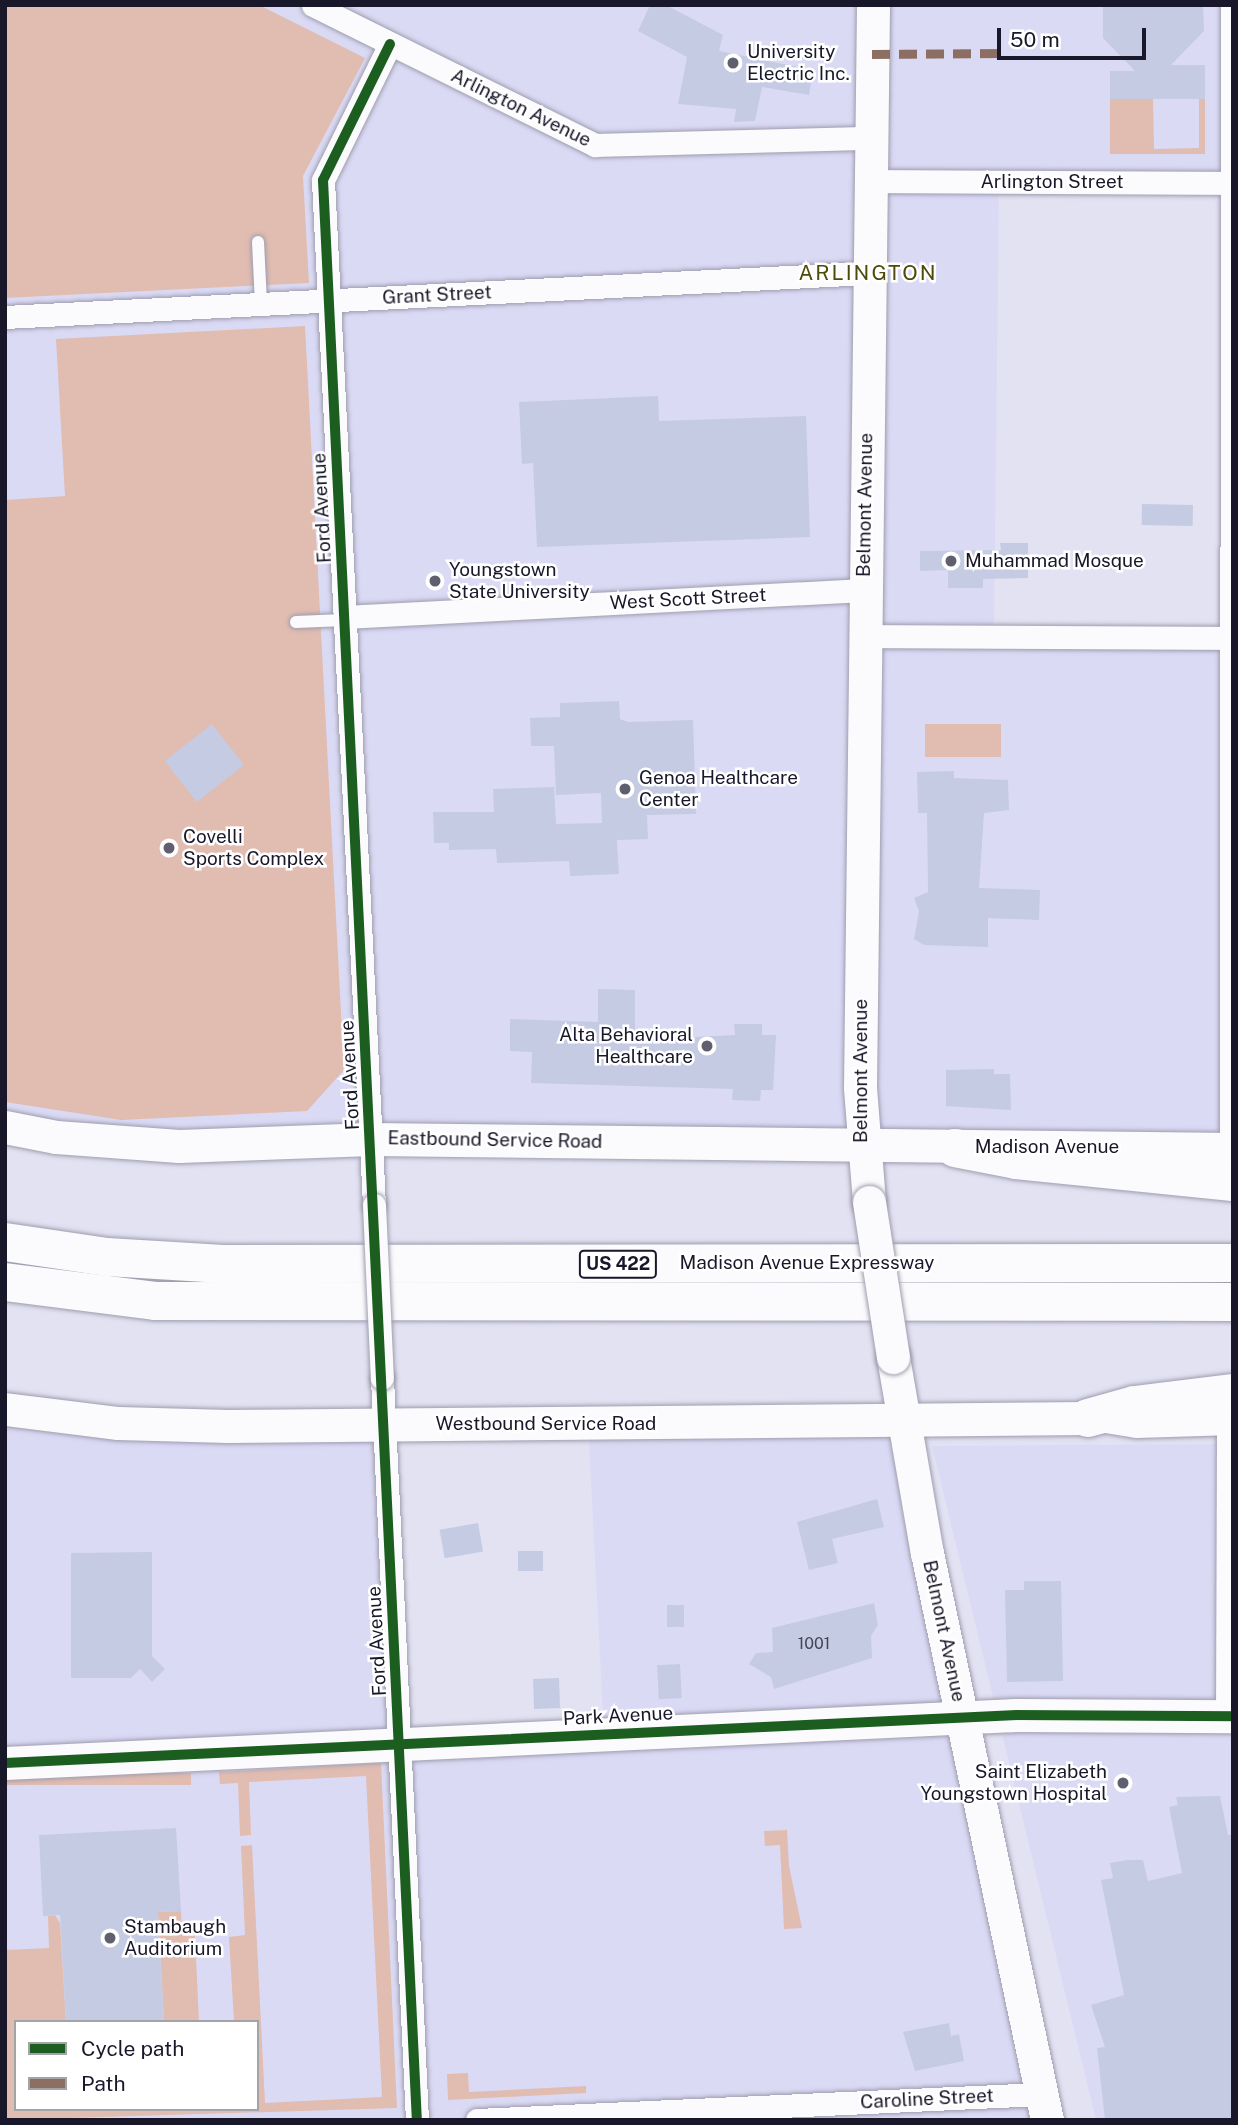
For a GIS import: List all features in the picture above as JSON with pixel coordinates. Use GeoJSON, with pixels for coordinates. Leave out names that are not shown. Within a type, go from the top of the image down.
{"type":"FeatureCollection","features":[{"type":"Feature","properties":{"kind":"highway"},"geometry":{"type":"LineString","coordinates":[[955,1148],[1016,1160],[1232,1160]]}},
{"type":"Feature","properties":{"kind":"highway","name":"Madison Avenue Expressway"},"geometry":{"type":"LineString","coordinates":[[5,1242],[107,1257],[223,1265],[1233,1263]]}},
{"type":"Feature","properties":{"kind":"highway","name":"Madison Avenue Expressway"},"geometry":{"type":"LineString","coordinates":[[5,1282],[168,1301],[1233,1303]]}},
{"type":"Feature","properties":{"kind":"highway"},"geometry":{"type":"LineString","coordinates":[[1088,1418],[1135,1405],[1232,1407]]}},
{"type":"Feature","properties":{"kind":"main road","name":"Belmont Avenue"},"geometry":{"type":"LineString","coordinates":[[873,5],[863,636],[860,1145],[903,1423],[1044,2107]]}},
{"type":"Feature","properties":{"kind":"main road","name":"Eastbound Service Road"},"geometry":{"type":"LineString","coordinates":[[5,1127],[122,1144],[371,1139],[860,1145]]}},
{"type":"Feature","properties":{"kind":"main road","name":"Madison Avenue"},"geometry":{"type":"LineString","coordinates":[[860,1145],[955,1148]]}},
{"type":"Feature","properties":{"kind":"main road","name":"Westbound Service Road"},"geometry":{"type":"LineString","coordinates":[[5,1409],[118,1423],[903,1423],[1088,1418]]}},
{"type":"Feature","properties":{"kind":"main road","name":"Park Avenue"},"geometry":{"type":"LineString","coordinates":[[5,1763],[963,1718],[1230,1716]]}},
{"type":"Feature","properties":{"kind":"street","name":"Arlington Avenue"},"geometry":{"type":"LineString","coordinates":[[313,5],[595,145],[871,138]]}},
{"type":"Feature","properties":{"kind":"street"},"geometry":{"type":"LineString","coordinates":[[1232,5],[1232,1160]]}},
{"type":"Feature","properties":{"kind":"street","name":"Ford Avenue"},"geometry":{"type":"LineString","coordinates":[[390,44],[323,180],[417,2120]]}},
{"type":"Feature","properties":{"kind":"street","name":"Arlington Street"},"geometry":{"type":"LineString","coordinates":[[871,181],[1232,183]]}},
{"type":"Feature","properties":{"kind":"street","name":"Grant Street"},"geometry":{"type":"LineString","coordinates":[[5,317],[868,273]]}},
{"type":"Feature","properties":{"kind":"street","name":"West Scott Street"},"geometry":{"type":"LineString","coordinates":[[344,618],[864,590]]}},
{"type":"Feature","properties":{"kind":"street"},"geometry":{"type":"LineString","coordinates":[[863,636],[1232,638]]}},
{"type":"Feature","properties":{"kind":"street"},"geometry":{"type":"LineString","coordinates":[[1230,1716],[1232,1407]]}},
{"type":"Feature","properties":{"kind":"street","name":"Caroline Street"},"geometry":{"type":"LineString","coordinates":[[477,2120],[1044,2107]]}},
{"type":"Feature","properties":{"kind":"lane"},"geometry":{"type":"LineString","coordinates":[[258,242],[261,304]]}},
{"type":"Feature","properties":{"kind":"lane"},"geometry":{"type":"LineString","coordinates":[[296,622],[344,618]]}},
{"type":"Feature","properties":{"kind":"shaded area"},"geometry":{"type":"Polygon","coordinates":[[[5,5],[1233,5],[1233,183],[999,182],[994,636],[1233,638],[1231,1149],[5,1127],[5,5]]]}},
{"type":"Feature","properties":{"kind":"shaded area"},"geometry":{"type":"Polygon","coordinates":[[[5,5],[259,5],[365,58],[303,176],[309,283],[5,298],[5,5]]]}},
{"type":"Feature","properties":{"kind":"shaded area"},"geometry":{"type":"Polygon","coordinates":[[[1110,99],[1153,99],[1154,149],[1199,148],[1199,99],[1205,99],[1205,154],[1110,154],[1110,99]]]}},
{"type":"Feature","properties":{"kind":"shaded area","name":"Covelli Sports Complex"},"geometry":{"type":"Polygon","coordinates":[[[305,326],[344,1070],[307,1111],[121,1120],[5,1102],[5,500],[65,496],[56,339],[305,326]]]}},
{"type":"Feature","properties":{"kind":"shaded area"},"geometry":{"type":"Polygon","coordinates":[[[925,724],[1001,724],[1001,757],[925,757],[925,724]]]}},
{"type":"Feature","properties":{"kind":"shaded area"},"geometry":{"type":"Polygon","coordinates":[[[5,1409],[384,1425],[400,1742],[604,1733],[588,1424],[903,1423],[1047,2120],[5,2120],[5,1409]]]}},
{"type":"Feature","properties":{"kind":"shaded area","name":"Saint Elizabeth Youngstown Hospital"},"geometry":{"type":"Polygon","coordinates":[[[1233,1444],[1233,2120],[1096,2120],[932,1446],[1233,1444]]]}},
{"type":"Feature","properties":{"kind":"shaded area"},"geometry":{"type":"Polygon","coordinates":[[[381,1763],[397,2108],[5,2120],[5,1950],[49,1948],[48,1916],[55,1915],[60,1923],[66,2020],[14,2020],[14,2111],[259,2111],[259,2020],[234,2020],[229,1937],[245,1935],[241,1846],[252,1845],[265,2103],[382,2097],[366,1776],[249,1782],[251,1835],[240,1836],[238,1783],[220,1784],[219,1772],[381,1763]]]}},
{"type":"Feature","properties":{"kind":"shaded area"},"geometry":{"type":"Polygon","coordinates":[[[5,1773],[191,1773],[191,1785],[5,1785],[5,1773]]]}},
{"type":"Feature","properties":{"kind":"shaded area"},"geometry":{"type":"Polygon","coordinates":[[[787,1830],[789,1866],[802,1928],[784,1929],[780,1845],[765,1846],[764,1831],[787,1830]]]}},
{"type":"Feature","properties":{"kind":"shaded area"},"geometry":{"type":"Polygon","coordinates":[[[181,1911],[182,1936],[195,1936],[199,2020],[164,2020],[158,1912],[181,1911]]]}},
{"type":"Feature","properties":{"kind":"shaded area"},"geometry":{"type":"Polygon","coordinates":[[[468,2073],[469,2092],[586,2086],[586,2093],[448,2100],[447,2074],[468,2073]]]}},
{"type":"Feature","properties":{"kind":"building","name":"University Electric Inc."},"geometry":{"type":"Polygon","coordinates":[[[650,5],[666,5],[723,35],[719,51],[813,70],[809,95],[762,87],[755,121],[734,122],[736,109],[678,104],[687,57],[638,31],[650,5]]]}},
{"type":"Feature","properties":{"kind":"building"},"geometry":{"type":"Polygon","coordinates":[[[1103,5],[1203,5],[1204,31],[1171,65],[1205,65],[1205,99],[1110,99],[1110,71],[1135,71],[1103,38],[1103,5]]]}},
{"type":"Feature","properties":{"kind":"building"},"geometry":{"type":"Polygon","coordinates":[[[658,396],[659,421],[806,416],[810,537],[537,547],[533,463],[522,464],[519,402],[658,396]]]}},
{"type":"Feature","properties":{"kind":"building"},"geometry":{"type":"Polygon","coordinates":[[[1142,504],[1193,505],[1193,526],[1142,525],[1142,504]]]}},
{"type":"Feature","properties":{"kind":"building"},"geometry":{"type":"Polygon","coordinates":[[[1000,543],[1028,543],[1028,578],[983,579],[983,588],[948,588],[948,570],[920,571],[920,551],[1001,550],[1000,543]]]}},
{"type":"Feature","properties":{"kind":"building","name":"Genoa Healthcare Center"},"geometry":{"type":"Polygon","coordinates":[[[619,701],[620,719],[628,722],[693,720],[696,814],[647,815],[648,839],[617,840],[619,874],[570,876],[569,861],[497,863],[496,849],[449,850],[449,843],[434,843],[433,812],[494,812],[493,789],[554,787],[556,824],[602,823],[601,793],[556,795],[554,746],[531,746],[530,718],[560,717],[560,703],[619,701]]]}},
{"type":"Feature","properties":{"kind":"building"},"geometry":{"type":"Polygon","coordinates":[[[212,724],[244,765],[197,802],[165,761],[212,724]]]}},
{"type":"Feature","properties":{"kind":"building"},"geometry":{"type":"Polygon","coordinates":[[[954,771],[954,778],[1008,780],[1009,810],[984,813],[979,888],[1040,890],[1039,920],[988,918],[988,947],[924,945],[914,939],[919,911],[914,898],[928,892],[927,813],[918,813],[917,772],[954,771]]]}},
{"type":"Feature","properties":{"kind":"building","name":"Alta Behavioral Healthcare"},"geometry":{"type":"Polygon","coordinates":[[[598,989],[635,990],[635,1040],[735,1035],[734,1024],[762,1024],[762,1035],[776,1035],[773,1090],[761,1090],[760,1101],[732,1100],[733,1089],[531,1083],[532,1052],[510,1051],[510,1019],[598,1022],[598,989]]]}},
{"type":"Feature","properties":{"kind":"building"},"geometry":{"type":"Polygon","coordinates":[[[994,1069],[994,1074],[1010,1074],[1011,1110],[946,1106],[946,1070],[994,1069]]]}},
{"type":"Feature","properties":{"kind":"building"},"geometry":{"type":"Polygon","coordinates":[[[877,1499],[884,1527],[832,1539],[838,1563],[809,1570],[797,1522],[877,1499]]]}},
{"type":"Feature","properties":{"kind":"building"},"geometry":{"type":"Polygon","coordinates":[[[478,1523],[483,1552],[445,1558],[440,1530],[478,1523]]]}},
{"type":"Feature","properties":{"kind":"building"},"geometry":{"type":"Polygon","coordinates":[[[518,1551],[543,1551],[543,1571],[518,1571],[518,1551]]]}},
{"type":"Feature","properties":{"kind":"building"},"geometry":{"type":"Polygon","coordinates":[[[152,1552],[152,1656],[165,1669],[152,1682],[140,1669],[131,1678],[71,1678],[71,1553],[152,1552]]]}},
{"type":"Feature","properties":{"kind":"building"},"geometry":{"type":"Polygon","coordinates":[[[1024,1581],[1061,1581],[1063,1681],[1007,1682],[1005,1590],[1024,1590],[1024,1581]]]}},
{"type":"Feature","properties":{"kind":"building"},"geometry":{"type":"Polygon","coordinates":[[[874,1603],[878,1625],[871,1636],[872,1658],[774,1689],[771,1677],[749,1664],[756,1653],[773,1652],[772,1628],[874,1603]]]}},
{"type":"Feature","properties":{"kind":"building"},"geometry":{"type":"Polygon","coordinates":[[[667,1605],[684,1605],[684,1627],[667,1627],[667,1605]]]}},
{"type":"Feature","properties":{"kind":"building"},"geometry":{"type":"Polygon","coordinates":[[[680,1664],[682,1698],[659,1699],[657,1665],[680,1664]]]}},
{"type":"Feature","properties":{"kind":"building"},"geometry":{"type":"Polygon","coordinates":[[[559,1678],[560,1708],[534,1709],[533,1679],[559,1678]]]}},
{"type":"Feature","properties":{"kind":"building"},"geometry":{"type":"Polygon","coordinates":[[[1220,1796],[1228,1835],[1233,1835],[1233,2120],[1105,2120],[1097,2048],[1105,2047],[1091,2005],[1124,1995],[1101,1880],[1113,1878],[1110,1863],[1128,1860],[1143,1860],[1148,1881],[1182,1873],[1169,1807],[1178,1805],[1176,1797],[1220,1796]]]}},
{"type":"Feature","properties":{"kind":"building","name":"Stambaugh Auditorium"},"geometry":{"type":"Polygon","coordinates":[[[176,1828],[181,1911],[158,1912],[164,2020],[66,2020],[60,1915],[43,1916],[39,1835],[176,1828]]]}},
{"type":"Feature","properties":{"kind":"building"},"geometry":{"type":"Polygon","coordinates":[[[949,2023],[951,2036],[959,2034],[964,2061],[915,2071],[903,2032],[949,2023]]]}},
{"type":"Feature","properties":{"kind":"marked path"},"geometry":{"type":"LineString","coordinates":[[872,54],[1006,53]]}},
{"type":"Feature","properties":{"kind":"cycle path"},"geometry":{"type":"LineString","coordinates":[[390,44],[323,180],[417,2120]]}},
{"type":"Feature","properties":{"kind":"cycle path"},"geometry":{"type":"LineString","coordinates":[[5,1763],[1017,1715],[1233,1716]]}},
{"type":"Feature","properties":{"kind":"place","name":"University Electric Inc."},"geometry":{"type":"Point","coordinates":[733,63]}},
{"type":"Feature","properties":{"kind":"place","name":"Muhammad Mosque"},"geometry":{"type":"Point","coordinates":[951,561]}},
{"type":"Feature","properties":{"kind":"place","name":"Youngstown State University"},"geometry":{"type":"Point","coordinates":[435,581]}},
{"type":"Feature","properties":{"kind":"place","name":"Genoa Healthcare Center"},"geometry":{"type":"Point","coordinates":[625,789]}},
{"type":"Feature","properties":{"kind":"place","name":"Covelli Sports Complex"},"geometry":{"type":"Point","coordinates":[169,848]}},
{"type":"Feature","properties":{"kind":"place","name":"Alta Behavioral Healthcare"},"geometry":{"type":"Point","coordinates":[707,1046]}},
{"type":"Feature","properties":{"kind":"place","name":"Saint Elizabeth Youngstown Hospital"},"geometry":{"type":"Point","coordinates":[1123,1783]}},
{"type":"Feature","properties":{"kind":"place","name":"Stambaugh Auditorium"},"geometry":{"type":"Point","coordinates":[110,1938]}},
{"type":"Feature","properties":{"kind":"district","name":"ARLINGTON"},"geometry":{"type":"Point","coordinates":[868,273]}}]}
